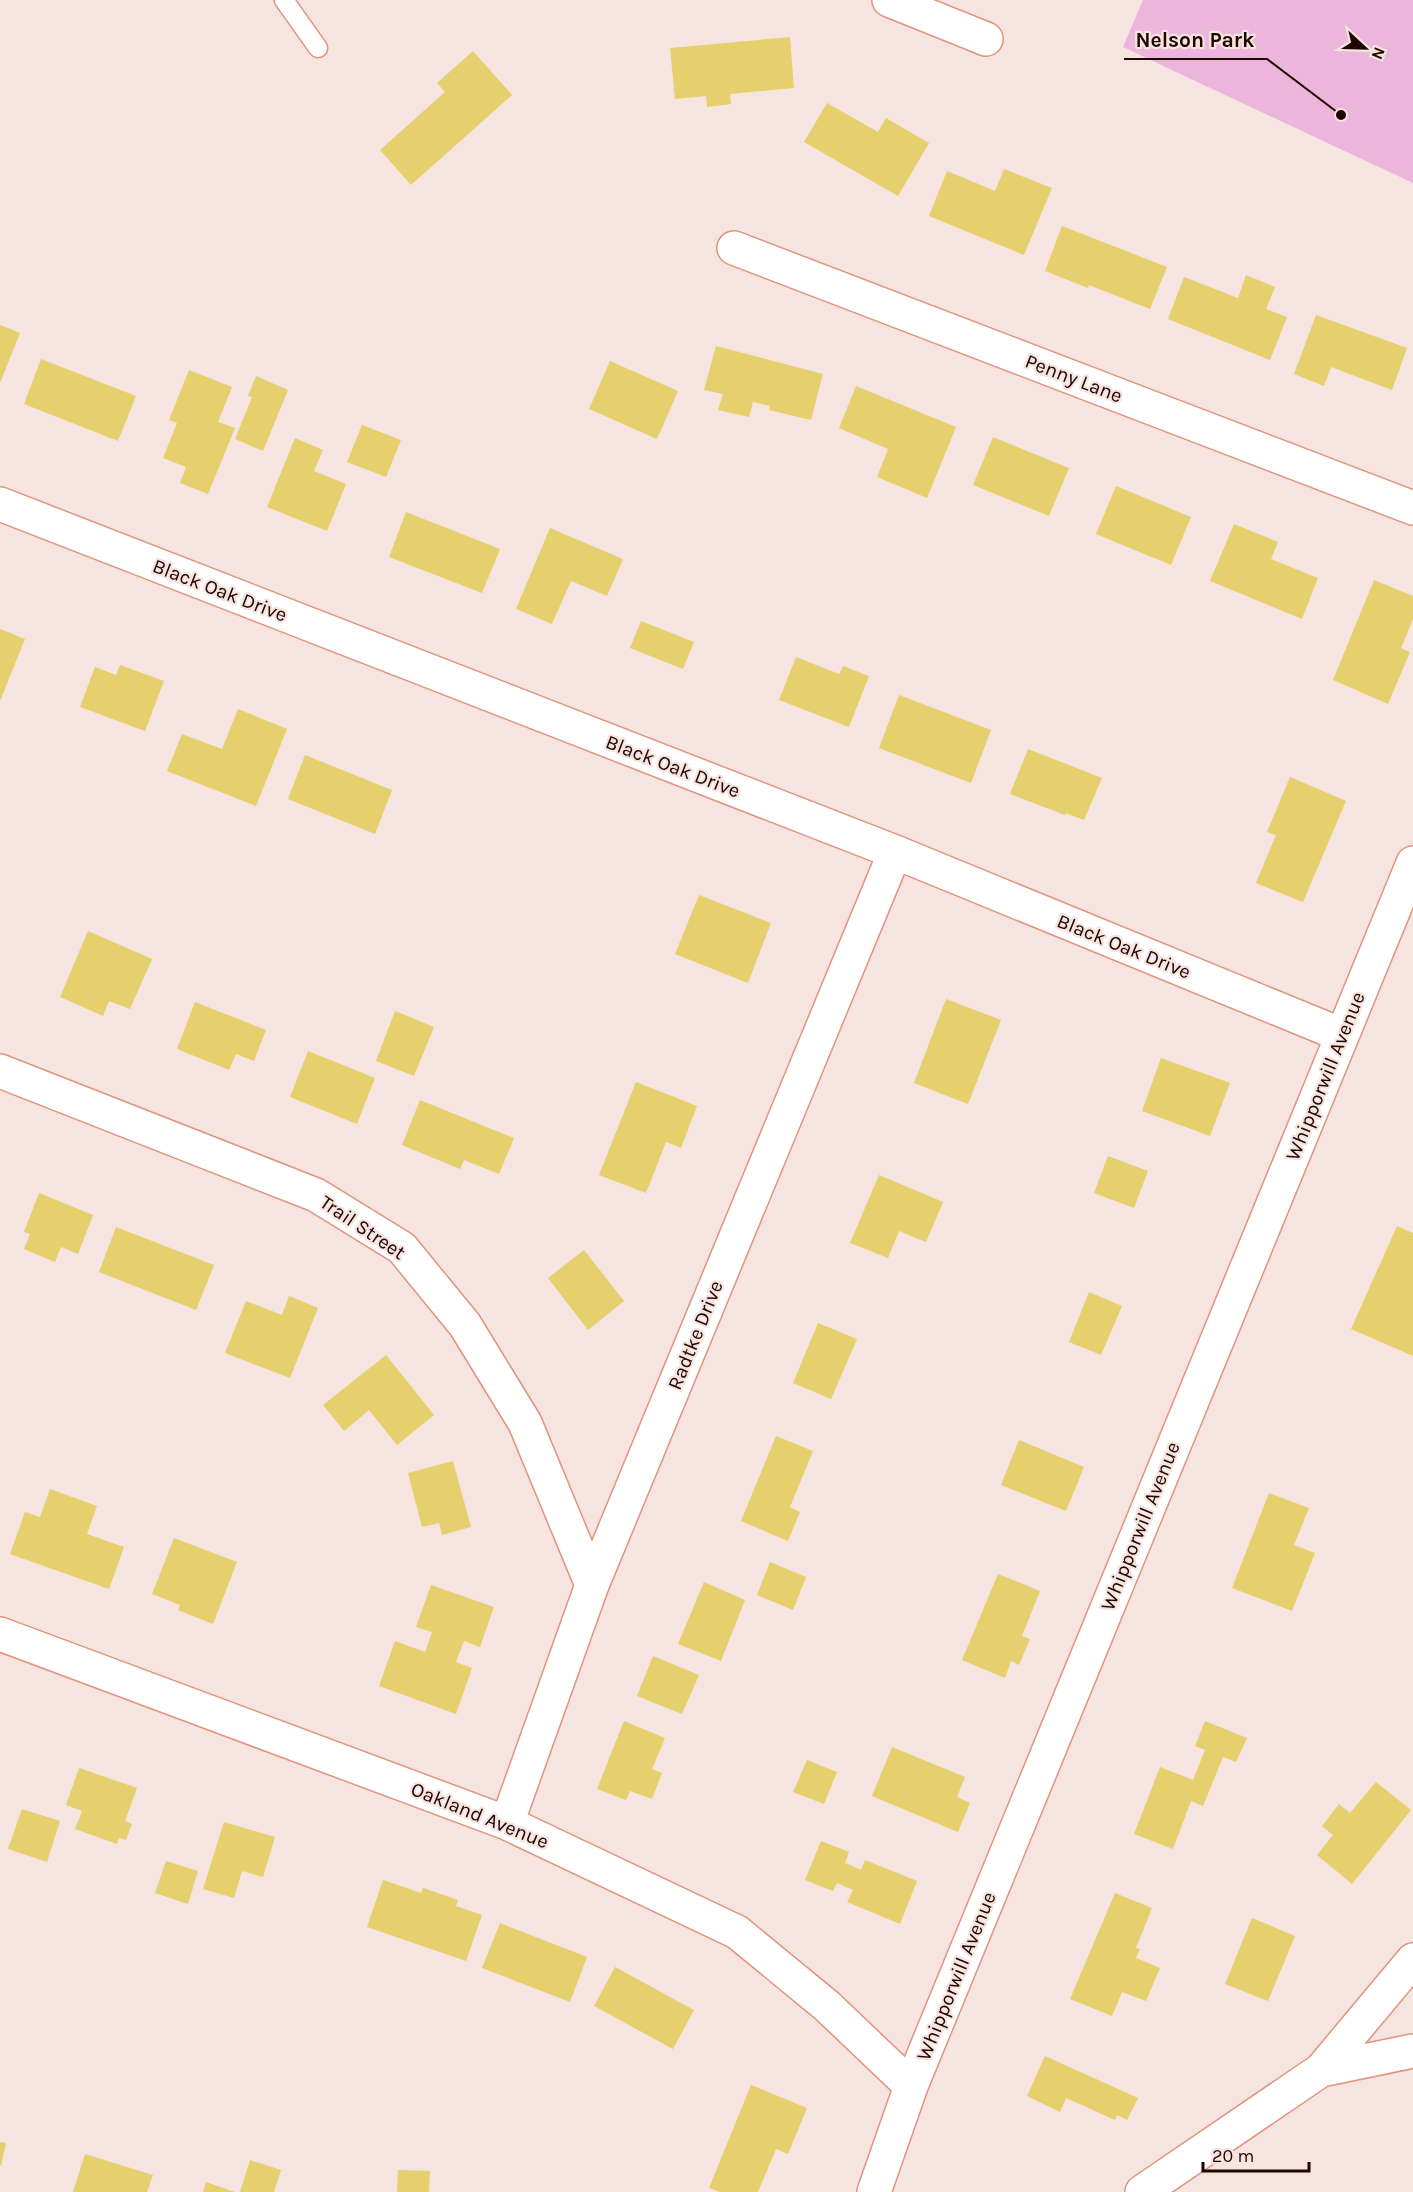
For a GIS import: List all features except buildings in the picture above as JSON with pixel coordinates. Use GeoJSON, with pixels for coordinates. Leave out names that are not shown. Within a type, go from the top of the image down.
{"type":"FeatureCollection","features":[{"type":"Feature","properties":{"kind":"street"},"geometry":{"type":"LineString","coordinates":[[889,0],[986,39]]}},
{"type":"Feature","properties":{"kind":"street","name":"Penny Lane"},"geometry":{"type":"LineString","coordinates":[[734,248],[1413,508]]}},
{"type":"Feature","properties":{"kind":"street","name":"Black Oak Drive"},"geometry":{"type":"LineString","coordinates":[[0,504],[895,852],[1342,1035]]}},
{"type":"Feature","properties":{"kind":"street","name":"Radtke Drive"},"geometry":{"type":"LineString","coordinates":[[507,1822],[592,1585],[895,852]]}},
{"type":"Feature","properties":{"kind":"street","name":"Whipporwill Avenue"},"geometry":{"type":"LineString","coordinates":[[874,2192],[910,2085],[1413,862]]}},
{"type":"Feature","properties":{"kind":"street","name":"Trail Street"},"geometry":{"type":"LineString","coordinates":[[0,1071],[316,1195],[402,1248],[465,1325],[525,1423],[592,1585]]}},
{"type":"Feature","properties":{"kind":"street","name":"Oakland Avenue"},"geometry":{"type":"LineString","coordinates":[[0,1634],[507,1822],[737,1932],[827,2006],[910,2085]]}},
{"type":"Feature","properties":{"kind":"street"},"geometry":{"type":"LineString","coordinates":[[1142,2192],[1321,2070],[1413,1960]]}},
{"type":"Feature","properties":{"kind":"street"},"geometry":{"type":"LineString","coordinates":[[1321,2070],[1413,2051]]}},
{"type":"Feature","properties":{"kind":"lane"},"geometry":{"type":"LineString","coordinates":[[284,0],[318,48]]}},
{"type":"Feature","properties":{"kind":"shaded area"},"geometry":{"type":"Polygon","coordinates":[[[1143,0],[1413,0],[1413,183],[1123,47],[1143,0]]]}},
{"type":"Feature","properties":{"kind":"place","name":"Nelson Park"},"geometry":{"type":"Point","coordinates":[1341,115]}}]}
